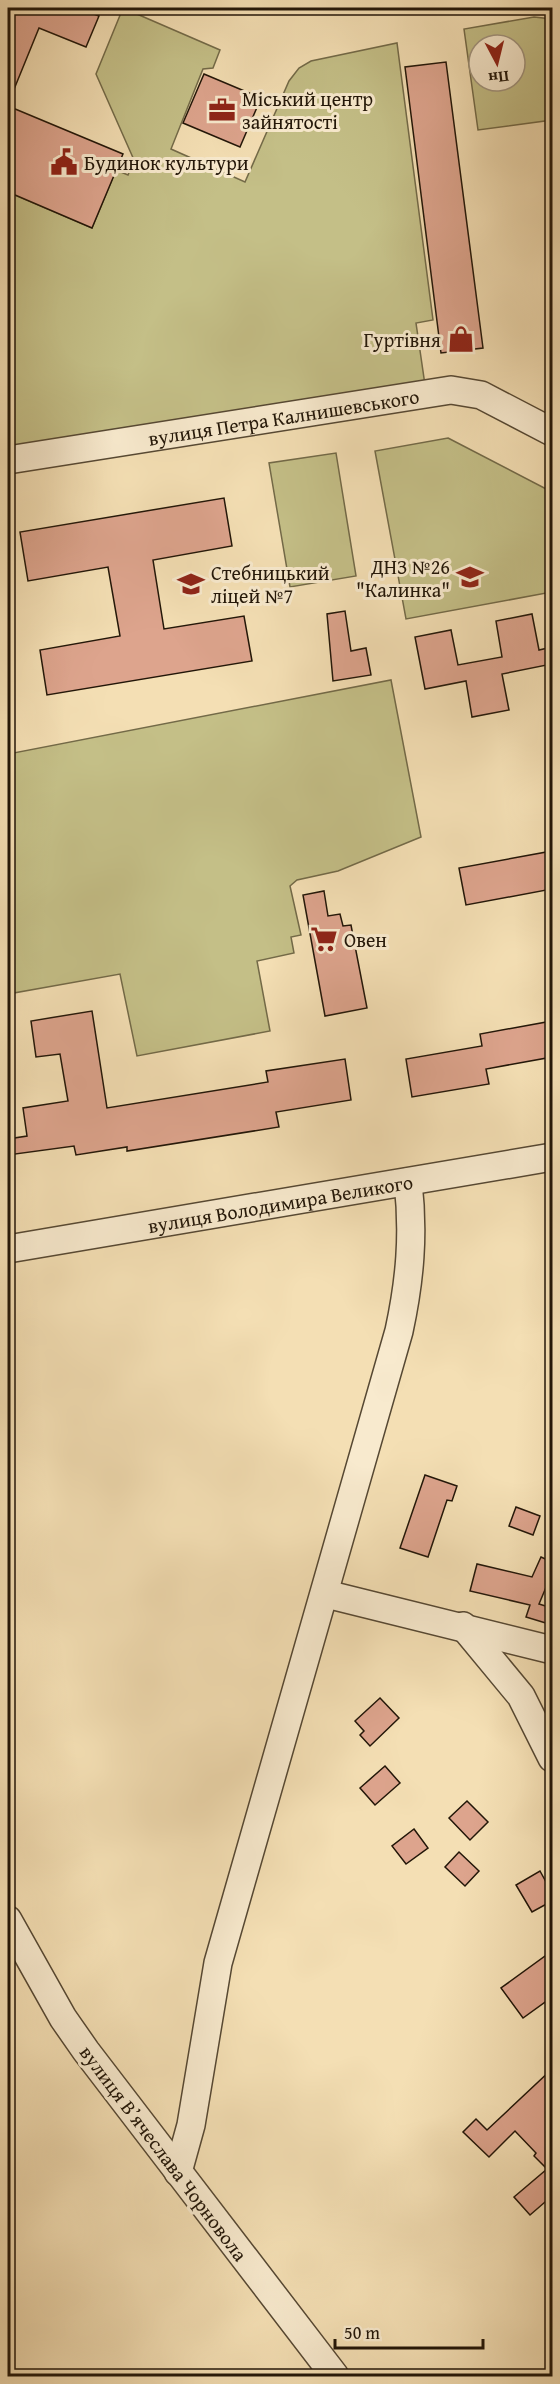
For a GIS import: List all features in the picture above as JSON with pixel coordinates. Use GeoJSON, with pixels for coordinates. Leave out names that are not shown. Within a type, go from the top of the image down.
{"type":"FeatureCollection","features":[{"type":"Feature","properties":{"kind":"street","name":"вулиця Петра Калнишевського"},"geometry":{"type":"LineString","coordinates":[[8,460],[451,390],[482,395],[552,432]]}},
{"type":"Feature","properties":{"kind":"street","name":"вулиця Володимира Великого"},"geometry":{"type":"LineString","coordinates":[[8,1250],[552,1157]]}},
{"type":"Feature","properties":{"kind":"street"},"geometry":{"type":"LineString","coordinates":[[178,2172],[191,2125],[218,1963],[326,1594],[387,1378],[410,1284],[413,1224],[408,1182]]}},
{"type":"Feature","properties":{"kind":"street"},"geometry":{"type":"LineString","coordinates":[[326,1594],[463,1626],[552,1650]]}},
{"type":"Feature","properties":{"kind":"street"},"geometry":{"type":"LineString","coordinates":[[463,1626],[521,1696],[552,1758]]}},
{"type":"Feature","properties":{"kind":"street","name":"вулиця Вʼячеслава Чорновола"},"geometry":{"type":"LineString","coordinates":[[8,1920],[63,2018],[335,2376]]}},
{"type":"Feature","properties":{"kind":"shaded area"},"geometry":{"type":"Polygon","coordinates":[[[123,8],[220,50],[213,68],[203,69],[171,149],[245,182],[289,81],[299,68],[311,61],[397,43],[433,320],[416,323],[425,385],[8,452],[8,192],[92,228],[116,170],[128,175],[134,160],[96,74],[123,8]]]}},
{"type":"Feature","properties":{"kind":"shaded area"},"geometry":{"type":"Polygon","coordinates":[[[534,17],[552,19],[552,120],[478,130],[473,93],[527,93],[527,33],[467,33],[467,51],[464,29],[534,17]]]}},
{"type":"Feature","properties":{"kind":"shaded area"},"geometry":{"type":"Polygon","coordinates":[[[448,438],[552,492],[552,592],[406,619],[375,451],[448,438]]]}},
{"type":"Feature","properties":{"kind":"shaded area"},"geometry":{"type":"Polygon","coordinates":[[[336,453],[356,576],[290,587],[269,463],[336,453]]]}},
{"type":"Feature","properties":{"kind":"shaded area"},"geometry":{"type":"Polygon","coordinates":[[[391,680],[421,837],[338,871],[297,880],[290,886],[301,935],[291,937],[294,953],[257,961],[270,1031],[137,1056],[120,974],[8,994],[8,754],[391,680]]]}},
{"type":"Feature","properties":{"kind":"building"},"geometry":{"type":"Polygon","coordinates":[[[8,8],[78,8],[99,16],[86,47],[39,28],[8,104],[8,8]]]}},
{"type":"Feature","properties":{"kind":"building"},"geometry":{"type":"Polygon","coordinates":[[[446,62],[483,348],[441,353],[405,67],[446,62]]]}},
{"type":"Feature","properties":{"kind":"building","name":"Міський центр зайнятості"},"geometry":{"type":"Polygon","coordinates":[[[204,74],[261,98],[240,147],[183,123],[204,74]]]}},
{"type":"Feature","properties":{"kind":"building","name":"Будинок культури"},"geometry":{"type":"Polygon","coordinates":[[[8,106],[123,154],[92,228],[8,192],[8,106]]]}},
{"type":"Feature","properties":{"kind":"building"},"geometry":{"type":"Polygon","coordinates":[[[224,498],[232,546],[153,560],[164,629],[244,616],[252,661],[47,695],[40,650],[120,636],[108,567],[28,581],[20,532],[224,498]]]}},
{"type":"Feature","properties":{"kind":"building"},"geometry":{"type":"Polygon","coordinates":[[[345,611],[351,651],[366,648],[371,675],[333,681],[327,614],[345,611]]]}},
{"type":"Feature","properties":{"kind":"building"},"geometry":{"type":"Polygon","coordinates":[[[532,614],[539,650],[552,647],[552,664],[502,674],[509,710],[472,717],[466,681],[425,689],[415,637],[451,630],[458,665],[502,657],[496,621],[532,614]]]}},
{"type":"Feature","properties":{"kind":"building"},"geometry":{"type":"Polygon","coordinates":[[[552,851],[552,889],[466,905],[459,868],[552,851]]]}},
{"type":"Feature","properties":{"kind":"building"},"geometry":{"type":"Polygon","coordinates":[[[324,891],[328,916],[340,914],[343,926],[351,925],[367,1008],[325,1016],[303,895],[324,891]]]}},
{"type":"Feature","properties":{"kind":"building"},"geometry":{"type":"Polygon","coordinates":[[[92,1011],[107,1108],[268,1082],[266,1071],[345,1059],[351,1100],[276,1112],[279,1127],[127,1151],[127,1147],[76,1155],[74,1146],[8,1155],[8,1139],[27,1136],[23,1108],[68,1101],[60,1054],[36,1057],[31,1021],[92,1011]]]}},
{"type":"Feature","properties":{"kind":"building"},"geometry":{"type":"Polygon","coordinates":[[[552,1021],[552,1057],[486,1069],[489,1084],[412,1097],[406,1059],[482,1046],[480,1034],[552,1021]]]}},
{"type":"Feature","properties":{"kind":"building"},"geometry":{"type":"Polygon","coordinates":[[[425,1475],[457,1486],[452,1501],[447,1500],[428,1557],[400,1548],[425,1475]]]}},
{"type":"Feature","properties":{"kind":"building"},"geometry":{"type":"Polygon","coordinates":[[[516,1507],[540,1516],[533,1535],[509,1526],[516,1507]]]}},
{"type":"Feature","properties":{"kind":"building"},"geometry":{"type":"Polygon","coordinates":[[[541,1557],[552,1562],[552,1573],[539,1604],[552,1608],[549,1624],[526,1617],[530,1605],[470,1591],[477,1564],[532,1577],[541,1557]]]}},
{"type":"Feature","properties":{"kind":"building"},"geometry":{"type":"Polygon","coordinates":[[[380,1698],[399,1718],[370,1746],[360,1735],[364,1731],[355,1721],[380,1698]]]}},
{"type":"Feature","properties":{"kind":"building"},"geometry":{"type":"Polygon","coordinates":[[[385,1766],[400,1783],[375,1805],[360,1788],[385,1766]]]}},
{"type":"Feature","properties":{"kind":"building"},"geometry":{"type":"Polygon","coordinates":[[[467,1801],[488,1822],[470,1840],[449,1818],[467,1801]]]}},
{"type":"Feature","properties":{"kind":"building"},"geometry":{"type":"Polygon","coordinates":[[[414,1829],[428,1848],[406,1864],[392,1846],[414,1829]]]}},
{"type":"Feature","properties":{"kind":"building"},"geometry":{"type":"Polygon","coordinates":[[[459,1852],[479,1871],[465,1886],[445,1867],[459,1852]]]}},
{"type":"Feature","properties":{"kind":"building"},"geometry":{"type":"Polygon","coordinates":[[[540,1871],[552,1893],[552,1901],[532,1912],[516,1885],[540,1871]]]}},
{"type":"Feature","properties":{"kind":"building"},"geometry":{"type":"Polygon","coordinates":[[[552,1951],[552,1997],[523,2018],[501,1988],[552,1951]]]}},
{"type":"Feature","properties":{"kind":"building"},"geometry":{"type":"Polygon","coordinates":[[[552,2069],[552,2196],[530,2215],[514,2197],[547,2169],[534,2156],[536,2153],[515,2131],[489,2157],[463,2132],[476,2119],[487,2130],[552,2069]]]}},
{"type":"Feature","properties":{"kind":"place","name":"Міський центр зайнятості"},"geometry":{"type":"Point","coordinates":[222,110]}},
{"type":"Feature","properties":{"kind":"place","name":"Будинок культури"},"geometry":{"type":"Point","coordinates":[64,162]}},
{"type":"Feature","properties":{"kind":"place","name":"Гуртівня"},"geometry":{"type":"Point","coordinates":[461,339]}},
{"type":"Feature","properties":{"kind":"place","name":"ДНЗ №26 \"Калинка\""},"geometry":{"type":"Point","coordinates":[470,577]}},
{"type":"Feature","properties":{"kind":"place","name":"Стебницький ліцей №7"},"geometry":{"type":"Point","coordinates":[191,584]}},
{"type":"Feature","properties":{"kind":"place","name":"Овен"},"geometry":{"type":"Point","coordinates":[324,939]}}]}
